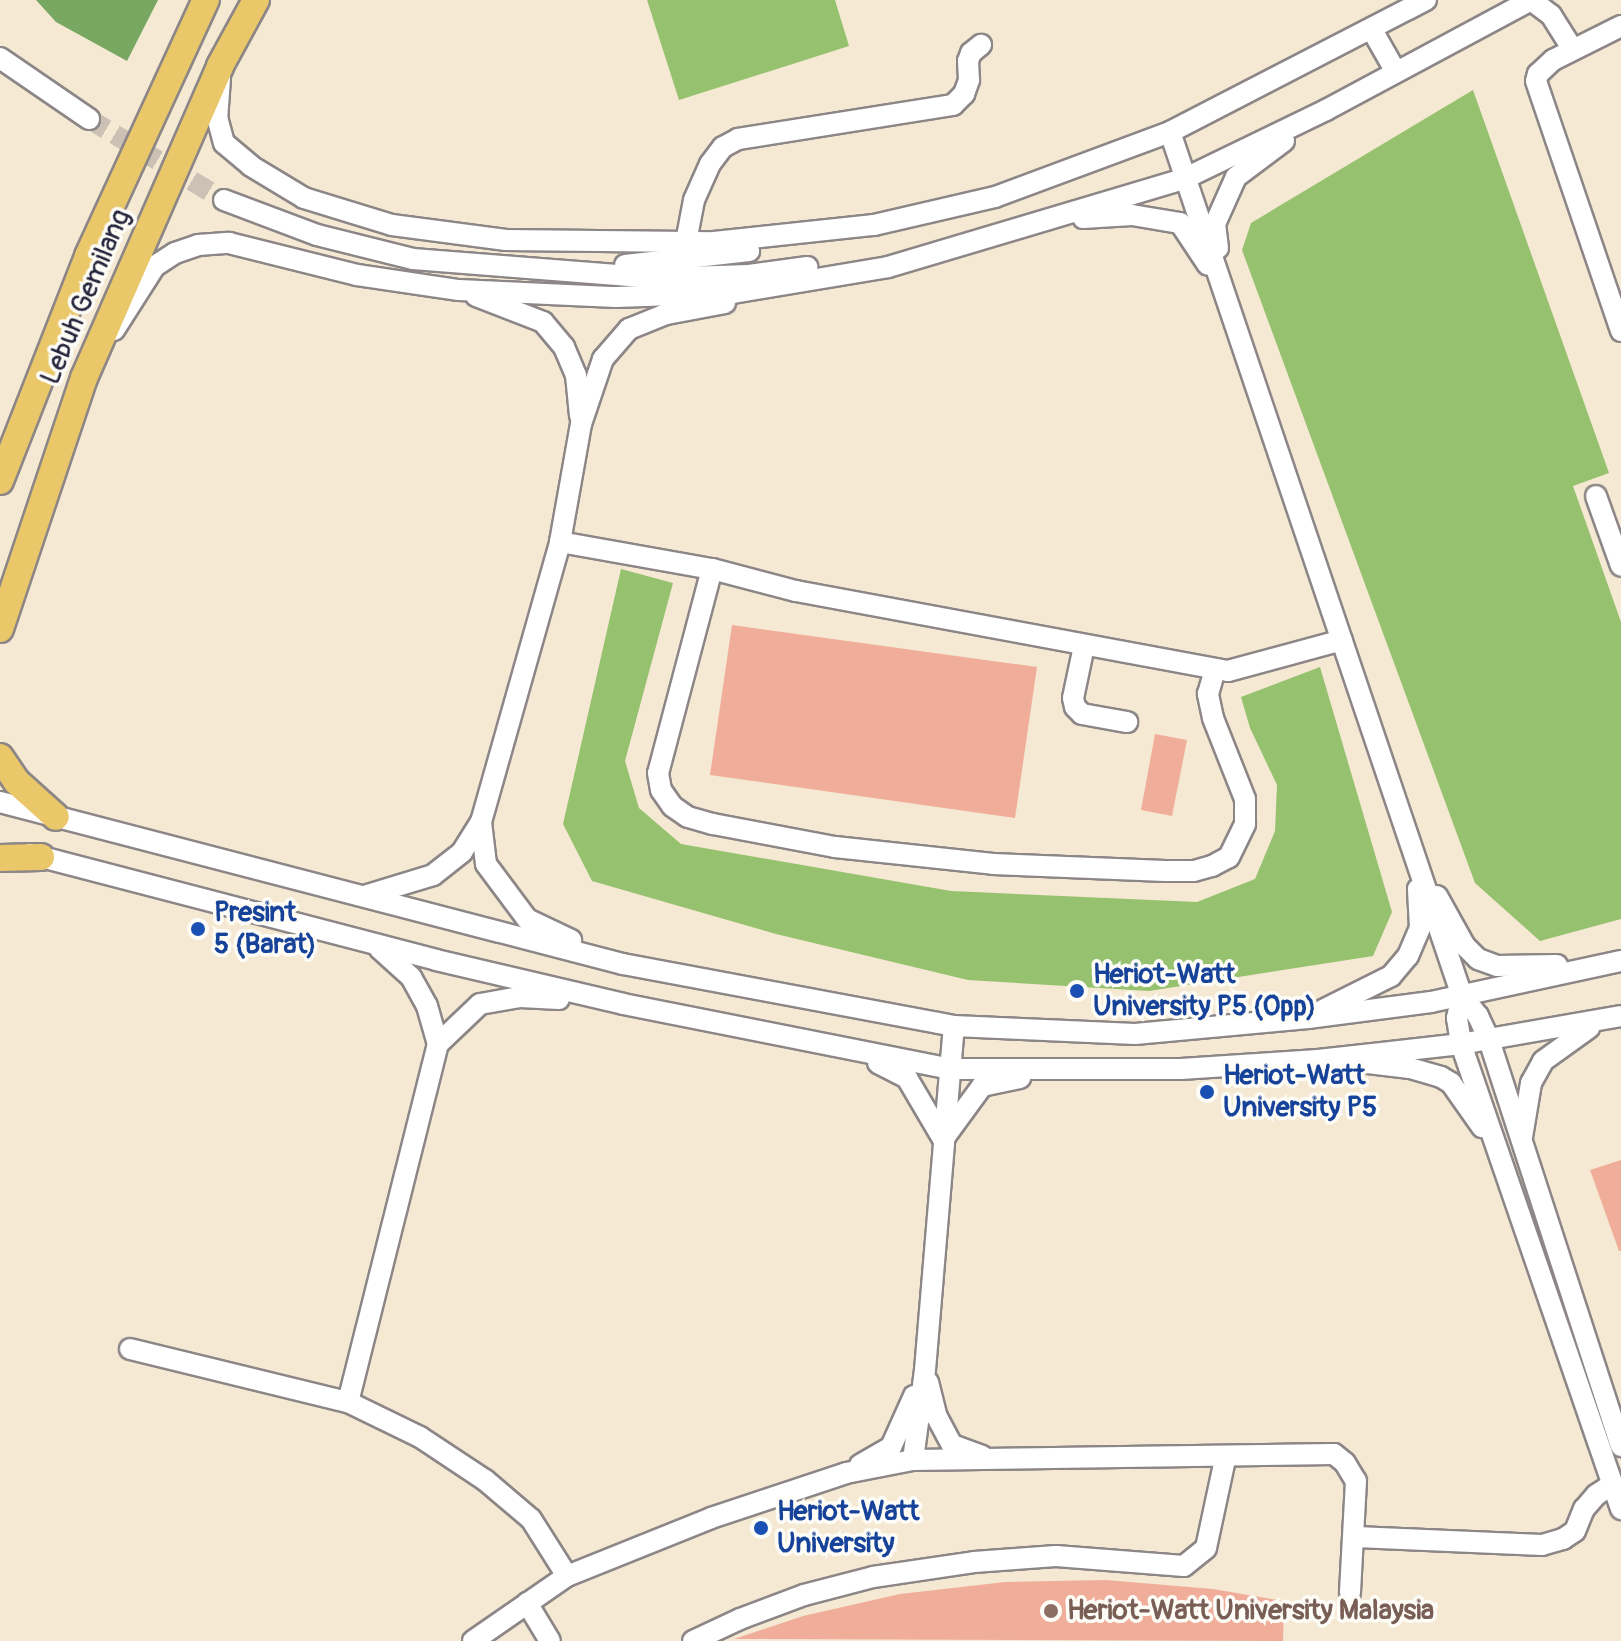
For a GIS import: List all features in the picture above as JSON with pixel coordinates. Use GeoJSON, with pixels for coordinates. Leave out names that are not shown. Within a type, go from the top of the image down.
{"type":"FeatureCollection","features":[{"type":"Feature","properties":{"kind":"main road","name":"Lebuh Gemilang"},"geometry":{"type":"LineString","coordinates":[[0,481],[88,256],[206,0]]}},
{"type":"Feature","properties":{"kind":"main road","name":"Lebuh Gemilang"},"geometry":{"type":"LineString","coordinates":[[0,629],[84,378],[220,66],[256,0]]}},
{"type":"Feature","properties":{"kind":"main road"},"geometry":{"type":"LineString","coordinates":[[0,757],[17,782],[56,817]]}},
{"type":"Feature","properties":{"kind":"main road"},"geometry":{"type":"LineString","coordinates":[[0,858],[41,857]]}},
{"type":"Feature","properties":{"kind":"street"},"geometry":{"type":"LineString","coordinates":[[554,270],[726,255],[801,243],[995,197],[1170,132],[1426,0]]}},
{"type":"Feature","properties":{"kind":"street"},"geometry":{"type":"LineString","coordinates":[[360,897],[433,875],[462,852],[481,822],[560,542],[581,424],[603,359],[629,329],[666,314],[812,290],[1186,178],[1326,110],[1531,0],[1551,15],[1573,50]]}},
{"type":"Feature","properties":{"kind":"street"},"geometry":{"type":"LineString","coordinates":[[1621,26],[1545,67],[1538,74],[1537,89],[1621,331]]}},
{"type":"Feature","properties":{"kind":"street"},"geometry":{"type":"LineString","coordinates":[[1372,30],[1396,72]]}},
{"type":"Feature","properties":{"kind":"street"},"geometry":{"type":"LineString","coordinates":[[686,242],[694,200],[710,164],[723,147],[738,139],[953,105],[964,94],[969,80],[968,61],[971,53],[981,45]]}},
{"type":"Feature","properties":{"kind":"street"},"geometry":{"type":"LineString","coordinates":[[0,58],[89,119]]}},
{"type":"Feature","properties":{"kind":"street"},"geometry":{"type":"LineString","coordinates":[[220,66],[217,117],[224,143],[251,166],[304,198],[392,225],[506,240],[686,242],[874,225]]}},
{"type":"Feature","properties":{"kind":"street"},"geometry":{"type":"LineString","coordinates":[[1223,288],[1215,224],[1236,177],[1326,110]]}},
{"type":"Feature","properties":{"kind":"street"},"geometry":{"type":"LineString","coordinates":[[1170,132],[1462,996],[1478,1016],[1489,1040],[1616,1446],[1613,1484],[1621,1509]]}},
{"type":"Feature","properties":{"kind":"street"},"geometry":{"type":"LineString","coordinates":[[224,200],[317,235],[413,259],[655,278],[749,275],[874,257],[1047,221],[1132,215],[1180,223],[1223,288]]}},
{"type":"Feature","properties":{"kind":"street"},"geometry":{"type":"LineString","coordinates":[[84,378],[155,266],[175,253],[198,245],[229,243],[357,275],[459,290],[616,297],[733,293],[888,267]]}},
{"type":"Feature","properties":{"kind":"street"},"geometry":{"type":"LineString","coordinates":[[459,290],[543,322],[564,347],[576,375],[581,424]]}},
{"type":"Feature","properties":{"kind":"street"},"geometry":{"type":"LineString","coordinates":[[1596,496],[1620,561]]}},
{"type":"Feature","properties":{"kind":"street"},"geometry":{"type":"LineString","coordinates":[[560,542],[712,569],[796,591],[1228,671],[1342,640]]}},
{"type":"Feature","properties":{"kind":"street"},"geometry":{"type":"LineString","coordinates":[[712,569],[658,773],[661,790],[672,806],[688,817],[713,824],[835,847],[993,864],[1165,871],[1194,871],[1212,866],[1229,857],[1245,824],[1245,799],[1213,718],[1208,694],[1215,669]]}},
{"type":"Feature","properties":{"kind":"street"},"geometry":{"type":"LineString","coordinates":[[1084,646],[1073,698],[1075,707],[1082,714],[1127,722]]}},
{"type":"Feature","properties":{"kind":"street"},"geometry":{"type":"LineString","coordinates":[[0,802],[623,964],[954,1026],[1135,1034],[1308,1018],[1462,996],[1621,959]]}},
{"type":"Feature","properties":{"kind":"street"},"geometry":{"type":"LineString","coordinates":[[481,822],[486,864],[527,919],[623,964]]}},
{"type":"Feature","properties":{"kind":"street"},"geometry":{"type":"LineString","coordinates":[[0,846],[374,944],[623,1004],[951,1069],[1181,1069],[1318,1060],[1489,1040],[1621,1016]]}},
{"type":"Feature","properties":{"kind":"street"},"geometry":{"type":"LineString","coordinates":[[1416,861],[1465,946],[1478,959],[1497,966],[1525,967],[1621,959]]}},
{"type":"Feature","properties":{"kind":"street"},"geometry":{"type":"LineString","coordinates":[[1308,1018],[1391,976],[1408,956],[1420,928],[1416,861]]}},
{"type":"Feature","properties":{"kind":"street"},"geometry":{"type":"LineString","coordinates":[[348,1402],[438,1044],[427,1006],[411,977],[374,944]]}},
{"type":"Feature","properties":{"kind":"street"},"geometry":{"type":"LineString","coordinates":[[1462,996],[1457,1018],[1461,1044],[1499,1154],[1616,1446]]}},
{"type":"Feature","properties":{"kind":"street"},"geometry":{"type":"LineString","coordinates":[[438,1044],[480,1004],[520,997],[623,1004]]}},
{"type":"Feature","properties":{"kind":"street"},"geometry":{"type":"LineString","coordinates":[[1521,1145],[1531,1083],[1543,1061],[1599,1022]]}},
{"type":"Feature","properties":{"kind":"street"},"geometry":{"type":"LineString","coordinates":[[913,1460],[925,1370],[954,1026]]}},
{"type":"Feature","properties":{"kind":"street"},"geometry":{"type":"LineString","coordinates":[[860,1053],[907,1078],[943,1139]]}},
{"type":"Feature","properties":{"kind":"street"},"geometry":{"type":"LineString","coordinates":[[1318,1060],[1410,1068],[1441,1077],[1451,1083],[1499,1154]]}},
{"type":"Feature","properties":{"kind":"street"},"geometry":{"type":"LineString","coordinates":[[943,1139],[982,1086],[1052,1071]]}},
{"type":"Feature","properties":{"kind":"street"},"geometry":{"type":"LineString","coordinates":[[130,1349],[348,1402],[420,1437],[485,1480],[531,1519],[567,1576]]}},
{"type":"Feature","properties":{"kind":"street"},"geometry":{"type":"LineString","coordinates":[[925,1370],[937,1417],[952,1445],[997,1461]]}},
{"type":"Feature","properties":{"kind":"street"},"geometry":{"type":"LineString","coordinates":[[846,1473],[891,1447],[925,1370]]}},
{"type":"Feature","properties":{"kind":"street"},"geometry":{"type":"LineString","coordinates":[[473,1641],[567,1576],[711,1518],[846,1473],[913,1460],[1225,1459],[1334,1454],[1345,1463],[1356,1481],[1356,1537],[1350,1593]]}},
{"type":"Feature","properties":{"kind":"street"},"geometry":{"type":"LineString","coordinates":[[693,1641],[778,1605],[873,1577],[974,1562],[1056,1556],[1184,1566],[1206,1548],[1225,1459]]}},
{"type":"Feature","properties":{"kind":"street"},"geometry":{"type":"LineString","coordinates":[[1356,1537],[1542,1545],[1563,1539],[1575,1531],[1584,1509],[1596,1495],[1613,1484]]}},
{"type":"Feature","properties":{"kind":"street"},"geometry":{"type":"LineString","coordinates":[[527,1603],[550,1641]]}},
{"type":"Feature","properties":{"kind":"green space"},"geometry":{"type":"Polygon","coordinates":[[[36,0],[158,0],[127,61],[56,22],[36,0]]]}},
{"type":"Feature","properties":{"kind":"green space"},"geometry":{"type":"Polygon","coordinates":[[[647,0],[835,0],[849,46],[679,100],[647,0]]]}},
{"type":"Feature","properties":{"kind":"green space"},"geometry":{"type":"Polygon","coordinates":[[[1473,90],[1609,473],[1573,486],[1621,622],[1621,919],[1540,941],[1475,883],[1242,250],[1251,223],[1473,90]]]}},
{"type":"Feature","properties":{"kind":"green space"},"geometry":{"type":"Polygon","coordinates":[[[621,569],[673,583],[625,761],[639,808],[681,844],[951,891],[1197,902],[1255,879],[1275,831],[1277,785],[1250,728],[1241,697],[1320,667],[1392,912],[1373,956],[1149,991],[968,980],[776,934],[592,881],[563,824],[621,569]]]}},
{"type":"Feature","properties":{"kind":"building"},"geometry":{"type":"Polygon","coordinates":[[[732,625],[1037,667],[1015,818],[710,775],[732,625]]]}},
{"type":"Feature","properties":{"kind":"building"},"geometry":{"type":"Polygon","coordinates":[[[1155,734],[1187,740],[1172,816],[1141,810],[1155,734]]]}},
{"type":"Feature","properties":{"kind":"building"},"geometry":{"type":"Polygon","coordinates":[[[1621,1160],[1621,1251],[1619,1251],[1590,1170],[1621,1160]]]}},
{"type":"Feature","properties":{"kind":"building","name":"Heriot-Watt University Malaysia"},"geometry":{"type":"Polygon","coordinates":[[[1106,1580],[1213,1589],[1284,1601],[1283,1641],[734,1639],[803,1616],[900,1594],[1005,1582],[1106,1580]]]}},
{"type":"Feature","properties":{"kind":"tunnel"},"geometry":{"type":"LineString","coordinates":[[89,119],[224,200]]}},
{"type":"Feature","properties":{"kind":"place","name":"Presint 5 (Barat)"},"geometry":{"type":"Point","coordinates":[198,929]}},
{"type":"Feature","properties":{"kind":"place","name":"Heriot-Watt University P5 (Opp)"},"geometry":{"type":"Point","coordinates":[1077,991]}},
{"type":"Feature","properties":{"kind":"place","name":"Heriot-Watt University P5"},"geometry":{"type":"Point","coordinates":[1207,1092]}},
{"type":"Feature","properties":{"kind":"place","name":"Heriot-Watt University"},"geometry":{"type":"Point","coordinates":[761,1528]}},
{"type":"Feature","properties":{"kind":"place","name":"Heriot-Watt University Malaysia"},"geometry":{"type":"Point","coordinates":[1051,1611]}}]}
